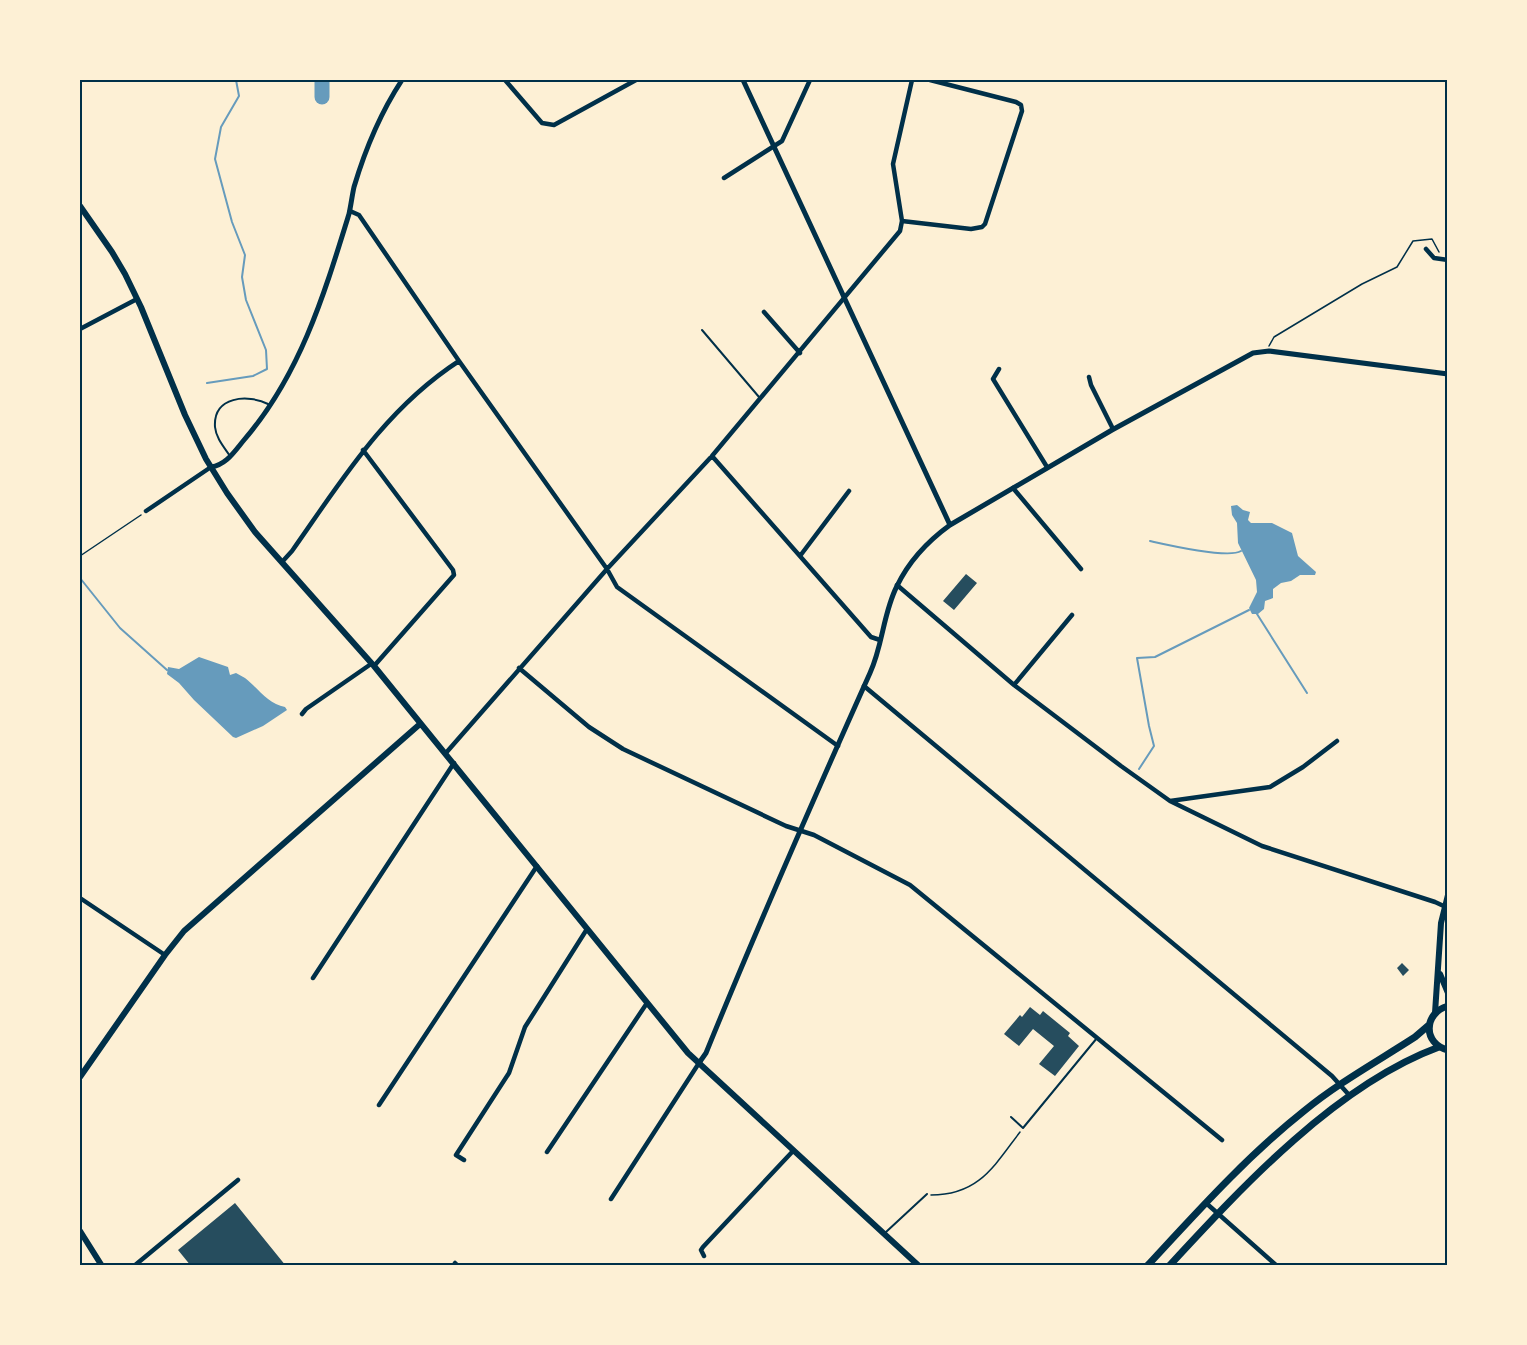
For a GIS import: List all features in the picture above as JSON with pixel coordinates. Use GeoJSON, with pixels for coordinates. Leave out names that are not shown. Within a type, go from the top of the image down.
{"type":"FeatureCollection","features":[{"type":"Feature","properties":{"kind":"main road"},"geometry":{"type":"LineString","coordinates":[[80,206],[112,252],[137,299],[185,415],[211,467],[255,532],[372,665],[454,763],[688,1053],[919,1266]]}},
{"type":"Feature","properties":{"kind":"main road"},"geometry":{"type":"LineString","coordinates":[[80,1077],[165,955],[195,921],[420,724]]}},
{"type":"Feature","properties":{"kind":"main road"},"geometry":{"type":"LineString","coordinates":[[1147,1266],[1206,1203],[1282,1129],[1429,1025],[1435,1013],[1440,940],[1448,896]]}},
{"type":"Feature","properties":{"kind":"main road"},"geometry":{"type":"LineString","coordinates":[[1439,970],[1448,993]]}},
{"type":"Feature","properties":{"kind":"main road"},"geometry":{"type":"LineString","coordinates":[[1435,1013],[1448,1006]]}},
{"type":"Feature","properties":{"kind":"main road"},"geometry":{"type":"LineString","coordinates":[[1429,1025],[1430,1037],[1439,1047],[1448,1050]]}},
{"type":"Feature","properties":{"kind":"main road"},"geometry":{"type":"LineString","coordinates":[[1169,1266],[1218,1214],[1285,1149],[1350,1096],[1400,1065],[1439,1047]]}},
{"type":"Feature","properties":{"kind":"main road"},"geometry":{"type":"LineString","coordinates":[[80,1232],[102,1266]]}},
{"type":"Feature","properties":{"kind":"street"},"geometry":{"type":"LineString","coordinates":[[146,511],[211,467],[221,466],[271,405],[289,377],[310,332],[350,211],[354,188],[371,142],[386,107],[402,80]]}},
{"type":"Feature","properties":{"kind":"street"},"geometry":{"type":"LineString","coordinates":[[505,80],[542,123],[549,126],[636,80]]}},
{"type":"Feature","properties":{"kind":"street"},"geometry":{"type":"LineString","coordinates":[[743,80],[776,146],[950,525]]}},
{"type":"Feature","properties":{"kind":"street"},"geometry":{"type":"LineString","coordinates":[[724,178],[776,146],[784,138],[810,80]]}},
{"type":"Feature","properties":{"kind":"street"},"geometry":{"type":"LineString","coordinates":[[446,754],[607,569],[761,400],[900,231],[902,220],[893,164],[912,80]]}},
{"type":"Feature","properties":{"kind":"street"},"geometry":{"type":"LineString","coordinates":[[902,220],[970,229],[986,224],[1022,111],[1021,105],[1016,102],[930,80]]}},
{"type":"Feature","properties":{"kind":"street"},"geometry":{"type":"LineString","coordinates":[[350,211],[359,215],[607,569],[617,587],[838,746]]}},
{"type":"Feature","properties":{"kind":"street"},"geometry":{"type":"LineString","coordinates":[[1426,249],[1434,258],[1448,260]]}},
{"type":"Feature","properties":{"kind":"street"},"geometry":{"type":"LineString","coordinates":[[80,329],[137,299]]}},
{"type":"Feature","properties":{"kind":"street"},"geometry":{"type":"LineString","coordinates":[[764,312],[800,353]]}},
{"type":"Feature","properties":{"kind":"street"},"geometry":{"type":"LineString","coordinates":[[611,1199],[706,1053],[800,831],[876,660],[889,605],[897,585],[921,551],[950,525],[1047,467],[1259,351],[1448,374]]}},
{"type":"Feature","properties":{"kind":"street"},"geometry":{"type":"LineString","coordinates":[[282,562],[363,450],[405,402],[435,376],[459,360]]}},
{"type":"Feature","properties":{"kind":"street"},"geometry":{"type":"LineString","coordinates":[[999,369],[993,379],[1047,467]]}},
{"type":"Feature","properties":{"kind":"street"},"geometry":{"type":"LineString","coordinates":[[1089,377],[1113,429]]}},
{"type":"Feature","properties":{"kind":"street"},"geometry":{"type":"LineString","coordinates":[[302,714],[306,709],[372,665],[454,575],[453,570],[363,450]]}},
{"type":"Feature","properties":{"kind":"street"},"geometry":{"type":"LineString","coordinates":[[712,456],[871,637],[880,640]]}},
{"type":"Feature","properties":{"kind":"street"},"geometry":{"type":"LineString","coordinates":[[1012,488],[1081,569]]}},
{"type":"Feature","properties":{"kind":"street"},"geometry":{"type":"LineString","coordinates":[[800,556],[849,492]]}},
{"type":"Feature","properties":{"kind":"street"},"geometry":{"type":"LineString","coordinates":[[897,585],[1014,685],[1170,801],[1262,846],[1446,907]]}},
{"type":"Feature","properties":{"kind":"street"},"geometry":{"type":"LineString","coordinates":[[1014,685],[1072,615]]}},
{"type":"Feature","properties":{"kind":"street"},"geometry":{"type":"LineString","coordinates":[[519,669],[589,727],[623,749],[800,831],[812,834],[910,885],[1222,1140]]}},
{"type":"Feature","properties":{"kind":"street"},"geometry":{"type":"LineString","coordinates":[[864,686],[1321,1066],[1350,1096]]}},
{"type":"Feature","properties":{"kind":"street"},"geometry":{"type":"LineString","coordinates":[[1170,801],[1270,786],[1304,767],[1337,741]]}},
{"type":"Feature","properties":{"kind":"street"},"geometry":{"type":"LineString","coordinates":[[313,978],[454,763]]}},
{"type":"Feature","properties":{"kind":"street"},"geometry":{"type":"LineString","coordinates":[[379,1104],[537,866]]}},
{"type":"Feature","properties":{"kind":"street"},"geometry":{"type":"LineString","coordinates":[[80,898],[165,955]]}},
{"type":"Feature","properties":{"kind":"street"},"geometry":{"type":"LineString","coordinates":[[464,1160],[456,1155],[509,1073],[525,1027],[587,929]]}},
{"type":"Feature","properties":{"kind":"street"},"geometry":{"type":"LineString","coordinates":[[547,1152],[647,1003]]}},
{"type":"Feature","properties":{"kind":"street"},"geometry":{"type":"LineString","coordinates":[[704,1256],[701,1250],[703,1247],[793,1151]]}},
{"type":"Feature","properties":{"kind":"street"},"geometry":{"type":"LineString","coordinates":[[134,1266],[238,1180]]}},
{"type":"Feature","properties":{"kind":"street"},"geometry":{"type":"LineString","coordinates":[[1206,1203],[1277,1266]]}},
{"type":"Feature","properties":{"kind":"lane"},"geometry":{"type":"LineString","coordinates":[[702,330],[761,400]]}},
{"type":"Feature","properties":{"kind":"lane"},"geometry":{"type":"LineString","coordinates":[[230,456],[220,442],[215,427],[218,412],[225,403],[232,400],[250,399],[271,405]]}},
{"type":"Feature","properties":{"kind":"lane"},"geometry":{"type":"LineString","coordinates":[[1011,1118],[1023,1128],[1097,1037]]}},
{"type":"Feature","properties":{"kind":"lane"},"geometry":{"type":"LineString","coordinates":[[884,1234],[927,1194]]}},
{"type":"Feature","properties":{"kind":"path"},"geometry":{"type":"LineString","coordinates":[[1269,346],[1274,337],[1362,284],[1397,267],[1410,247]]}},
{"type":"Feature","properties":{"kind":"path"},"geometry":{"type":"LineString","coordinates":[[80,556],[146,511]]}},
{"type":"Feature","properties":{"kind":"path"},"geometry":{"type":"LineString","coordinates":[[927,1194],[954,1193],[979,1182],[1023,1128]]}},
{"type":"Feature","properties":{"kind":"water"},"geometry":{"type":"Polygon","coordinates":[[[1237,505],[1250,512],[1248,520],[1251,523],[1272,523],[1292,533],[1298,556],[1316,572],[1315,575],[1300,575],[1291,581],[1281,583],[1273,589],[1273,598],[1265,601],[1264,609],[1258,614],[1252,614],[1249,608],[1257,592],[1256,580],[1238,543],[1237,523],[1232,515],[1231,506],[1237,505]]]}},
{"type":"Feature","properties":{"kind":"water"},"geometry":{"type":"Polygon","coordinates":[[[199,657],[228,667],[230,675],[236,673],[244,677],[268,699],[287,710],[263,726],[236,738],[233,737],[167,674],[168,667],[179,669],[199,657]]]}},
{"type":"Feature","properties":{"kind":"building"},"geometry":{"type":"Polygon","coordinates":[[[966,574],[977,583],[954,610],[943,601],[966,574]]]}},
{"type":"Feature","properties":{"kind":"building"},"geometry":{"type":"Polygon","coordinates":[[[1402,963],[1409,970],[1403,976],[1397,968],[1402,963]]]}},
{"type":"Feature","properties":{"kind":"building"},"geometry":{"type":"Polygon","coordinates":[[[1030,1007],[1040,1015],[1043,1011],[1070,1033],[1068,1036],[1079,1046],[1055,1076],[1039,1064],[1054,1046],[1033,1029],[1019,1046],[1004,1034],[1030,1007]]]}},
{"type":"Feature","properties":{"kind":"building"},"geometry":{"type":"Polygon","coordinates":[[[235,1203],[286,1266],[191,1266],[178,1250],[235,1203]]]}},
{"type":"Feature","properties":{"kind":"waterway"},"geometry":{"type":"LineString","coordinates":[[207,383],[253,376],[267,369],[266,350],[246,300],[242,277],[245,255],[232,222],[215,159],[221,127],[239,96],[236,80]]}},
{"type":"Feature","properties":{"kind":"waterway"},"geometry":{"type":"LineString","coordinates":[[322,80],[322,97]]}},
{"type":"Feature","properties":{"kind":"waterway"},"geometry":{"type":"LineString","coordinates":[[1150,541],[1211,552],[1241,551]]}},
{"type":"Feature","properties":{"kind":"waterway"},"geometry":{"type":"LineString","coordinates":[[80,578],[120,628],[167,670]]}},
{"type":"Feature","properties":{"kind":"waterway"},"geometry":{"type":"LineString","coordinates":[[1139,769],[1154,746],[1137,658],[1155,657],[1249,610]]}},
{"type":"Feature","properties":{"kind":"waterway"},"geometry":{"type":"LineString","coordinates":[[1257,614],[1307,693]]}}]}
